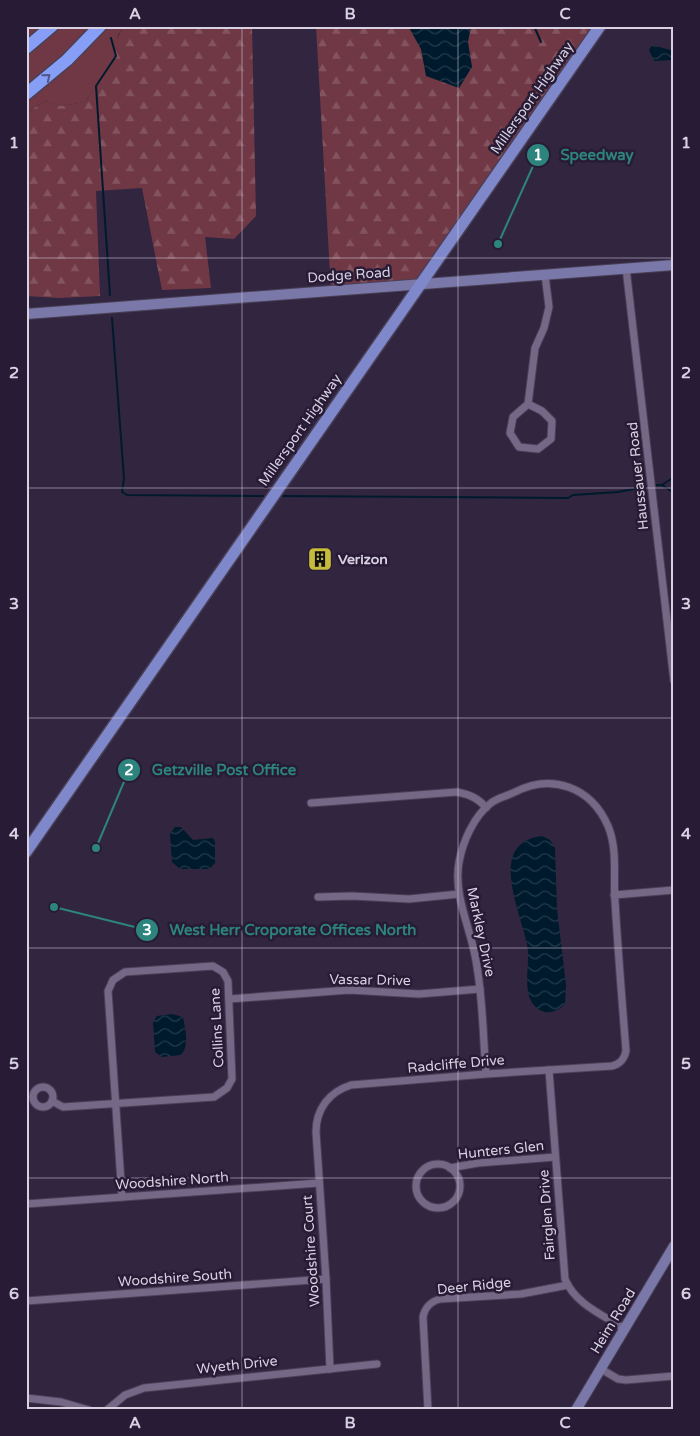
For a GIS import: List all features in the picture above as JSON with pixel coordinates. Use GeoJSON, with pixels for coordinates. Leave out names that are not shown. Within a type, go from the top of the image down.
{"type":"FeatureCollection","features":[{"type":"Feature","properties":{"kind":"highway"},"geometry":{"type":"LineString","coordinates":[[26,48],[52,26]]}},
{"type":"Feature","properties":{"kind":"highway"},"geometry":{"type":"LineString","coordinates":[[26,94],[67,60],[100,26]]}},
{"type":"Feature","properties":{"kind":"main road","name":"Millersport Highway"},"geometry":{"type":"LineString","coordinates":[[26,852],[600,26]]}},
{"type":"Feature","properties":{"kind":"street","name":"Dodge Road"},"geometry":{"type":"LineString","coordinates":[[26,314],[674,265]]}},
{"type":"Feature","properties":{"kind":"street","name":"Haussauer Road"},"geometry":{"type":"LineString","coordinates":[[626,268],[674,681]]}},
{"type":"Feature","properties":{"kind":"street"},"geometry":{"type":"LineString","coordinates":[[528,404],[542,411],[552,422],[551,439],[538,449],[520,447],[510,433],[513,417],[528,404],[535,348],[544,328],[549,307],[546,274]]}},
{"type":"Feature","properties":{"kind":"street","name":"Markley Drive"},"geometry":{"type":"LineString","coordinates":[[486,1074],[476,960],[459,894],[458,873],[462,849],[472,827],[492,802],[526,786],[556,783],[574,789],[597,808],[604,817],[611,834],[615,857],[614,895]]}},
{"type":"Feature","properties":{"kind":"street"},"geometry":{"type":"LineString","coordinates":[[311,803],[456,792],[469,795],[482,802],[486,808]]}},
{"type":"Feature","properties":{"kind":"street"},"geometry":{"type":"LineString","coordinates":[[614,895],[674,890]]}},
{"type":"Feature","properties":{"kind":"street"},"geometry":{"type":"LineString","coordinates":[[318,897],[352,896],[409,899],[459,894]]}},
{"type":"Feature","properties":{"kind":"street","name":"Radcliffe Drive"},"geometry":{"type":"LineString","coordinates":[[316,1132],[317,1117],[324,1103],[330,1096],[351,1086],[486,1074],[612,1066],[626,1059],[614,895]]}},
{"type":"Feature","properties":{"kind":"street","name":"Collins Lane"},"geometry":{"type":"LineString","coordinates":[[115,1104],[214,1097],[227,1088],[232,1078],[228,981],[223,972],[213,966],[125,972],[113,980],[108,990],[115,1104],[122,1197]]}},
{"type":"Feature","properties":{"kind":"street","name":"Vassar Drive"},"geometry":{"type":"LineString","coordinates":[[229,1000],[349,990],[419,994],[480,989]]}},
{"type":"Feature","properties":{"kind":"street","name":"Fairglen Drive"},"geometry":{"type":"LineString","coordinates":[[549,1070],[564,1270],[568,1285]]}},
{"type":"Feature","properties":{"kind":"street"},"geometry":{"type":"LineString","coordinates":[[52,1101],[64,1107],[115,1104]]}},
{"type":"Feature","properties":{"kind":"street","name":"Woodshire Court"},"geometry":{"type":"LineString","coordinates":[[316,1132],[330,1369]]}},
{"type":"Feature","properties":{"kind":"street","name":"Hunters Glen"},"geometry":{"type":"LineString","coordinates":[[450,1168],[458,1179],[459,1192],[456,1199],[451,1204],[438,1208],[425,1204],[416,1191],[418,1177],[428,1166],[436,1164],[450,1168],[555,1157]]}},
{"type":"Feature","properties":{"kind":"street","name":"Woodshire North"},"geometry":{"type":"LineString","coordinates":[[26,1204],[319,1183]]}},
{"type":"Feature","properties":{"kind":"street","name":"Heim Road"},"geometry":{"type":"LineString","coordinates":[[576,1410],[674,1246]]}},
{"type":"Feature","properties":{"kind":"street","name":"Woodshire South"},"geometry":{"type":"LineString","coordinates":[[26,1301],[326,1279]]}},
{"type":"Feature","properties":{"kind":"street"},"geometry":{"type":"LineString","coordinates":[[568,1285],[580,1301],[625,1329]]}},
{"type":"Feature","properties":{"kind":"street","name":"Deer Ridge"},"geometry":{"type":"LineString","coordinates":[[428,1410],[423,1317],[430,1303],[440,1299],[521,1294],[568,1285]]}},
{"type":"Feature","properties":{"kind":"street","name":"Wyeth Drive"},"geometry":{"type":"LineString","coordinates":[[107,1410],[125,1395],[144,1388],[377,1364]]}},
{"type":"Feature","properties":{"kind":"street"},"geometry":{"type":"LineString","coordinates":[[601,1369],[618,1379],[626,1380],[674,1376]]}},
{"type":"Feature","properties":{"kind":"street"},"geometry":{"type":"LineString","coordinates":[[26,1398],[61,1402],[89,1410]]}},
{"type":"Feature","properties":{"kind":"green space"},"geometry":{"type":"Polygon","coordinates":[[[33,26],[125,26],[118,35],[116,56],[85,102],[61,106],[45,101],[26,113],[26,32],[33,26]]]}},
{"type":"Feature","properties":{"kind":"green space"},"geometry":{"type":"Polygon","coordinates":[[[125,26],[252,26],[256,216],[234,239],[205,237],[211,288],[162,290],[142,188],[96,191],[100,296],[59,298],[26,296],[26,113],[45,101],[61,106],[85,102],[116,56],[117,40],[125,26]]]}},
{"type":"Feature","properties":{"kind":"green space"},"geometry":{"type":"Polygon","coordinates":[[[316,26],[600,26],[422,283],[331,291],[316,26]]]}},
{"type":"Feature","properties":{"kind":"water"},"geometry":{"type":"Polygon","coordinates":[[[408,26],[471,26],[468,42],[472,67],[459,88],[426,76],[421,49],[408,26]]]}},
{"type":"Feature","properties":{"kind":"water"},"geometry":{"type":"Polygon","coordinates":[[[652,45],[674,51],[674,60],[654,61],[649,50],[652,45]]]}},
{"type":"Feature","properties":{"kind":"water"},"geometry":{"type":"Polygon","coordinates":[[[175,827],[181,827],[193,840],[213,838],[215,842],[215,863],[209,869],[180,869],[172,862],[170,834],[175,827]]]}},
{"type":"Feature","properties":{"kind":"water"},"geometry":{"type":"Polygon","coordinates":[[[542,836],[550,840],[555,848],[557,909],[566,985],[565,1004],[553,1012],[545,1012],[537,1008],[533,1004],[528,992],[528,951],[512,884],[511,867],[514,852],[524,842],[542,836]]]}},
{"type":"Feature","properties":{"kind":"water"},"geometry":{"type":"Polygon","coordinates":[[[172,1014],[183,1017],[186,1037],[185,1047],[181,1055],[162,1057],[155,1052],[153,1022],[157,1016],[172,1014]]]}},
{"type":"Feature","properties":{"kind":"waterway"},"geometry":{"type":"LineString","coordinates":[[534,26],[541,42]]}},
{"type":"Feature","properties":{"kind":"waterway"},"geometry":{"type":"LineString","coordinates":[[110,295],[96,86],[116,56],[111,38]]}},
{"type":"Feature","properties":{"kind":"waterway"},"geometry":{"type":"LineString","coordinates":[[112,318],[124,478],[122,492],[127,495],[263,496]]}},
{"type":"Feature","properties":{"kind":"waterway"},"geometry":{"type":"LineString","coordinates":[[662,485],[674,477]]}},
{"type":"Feature","properties":{"kind":"waterway"},"geometry":{"type":"LineString","coordinates":[[653,485],[662,485],[674,493]]}},
{"type":"Feature","properties":{"kind":"waterway"},"geometry":{"type":"LineString","coordinates":[[283,496],[568,498],[573,495],[618,492],[649,486]]}},
{"type":"Feature","properties":{"kind":"place","name":"Speedway"},"geometry":{"type":"Point","coordinates":[498,244]}},
{"type":"Feature","properties":{"kind":"place","name":"Verizon"},"geometry":{"type":"Point","coordinates":[320,559]}},
{"type":"Feature","properties":{"kind":"place","name":"Getzville Post Office"},"geometry":{"type":"Point","coordinates":[96,848]}},
{"type":"Feature","properties":{"kind":"place","name":"West Herr Croporate Offices North"},"geometry":{"type":"Point","coordinates":[54,907]}}]}
